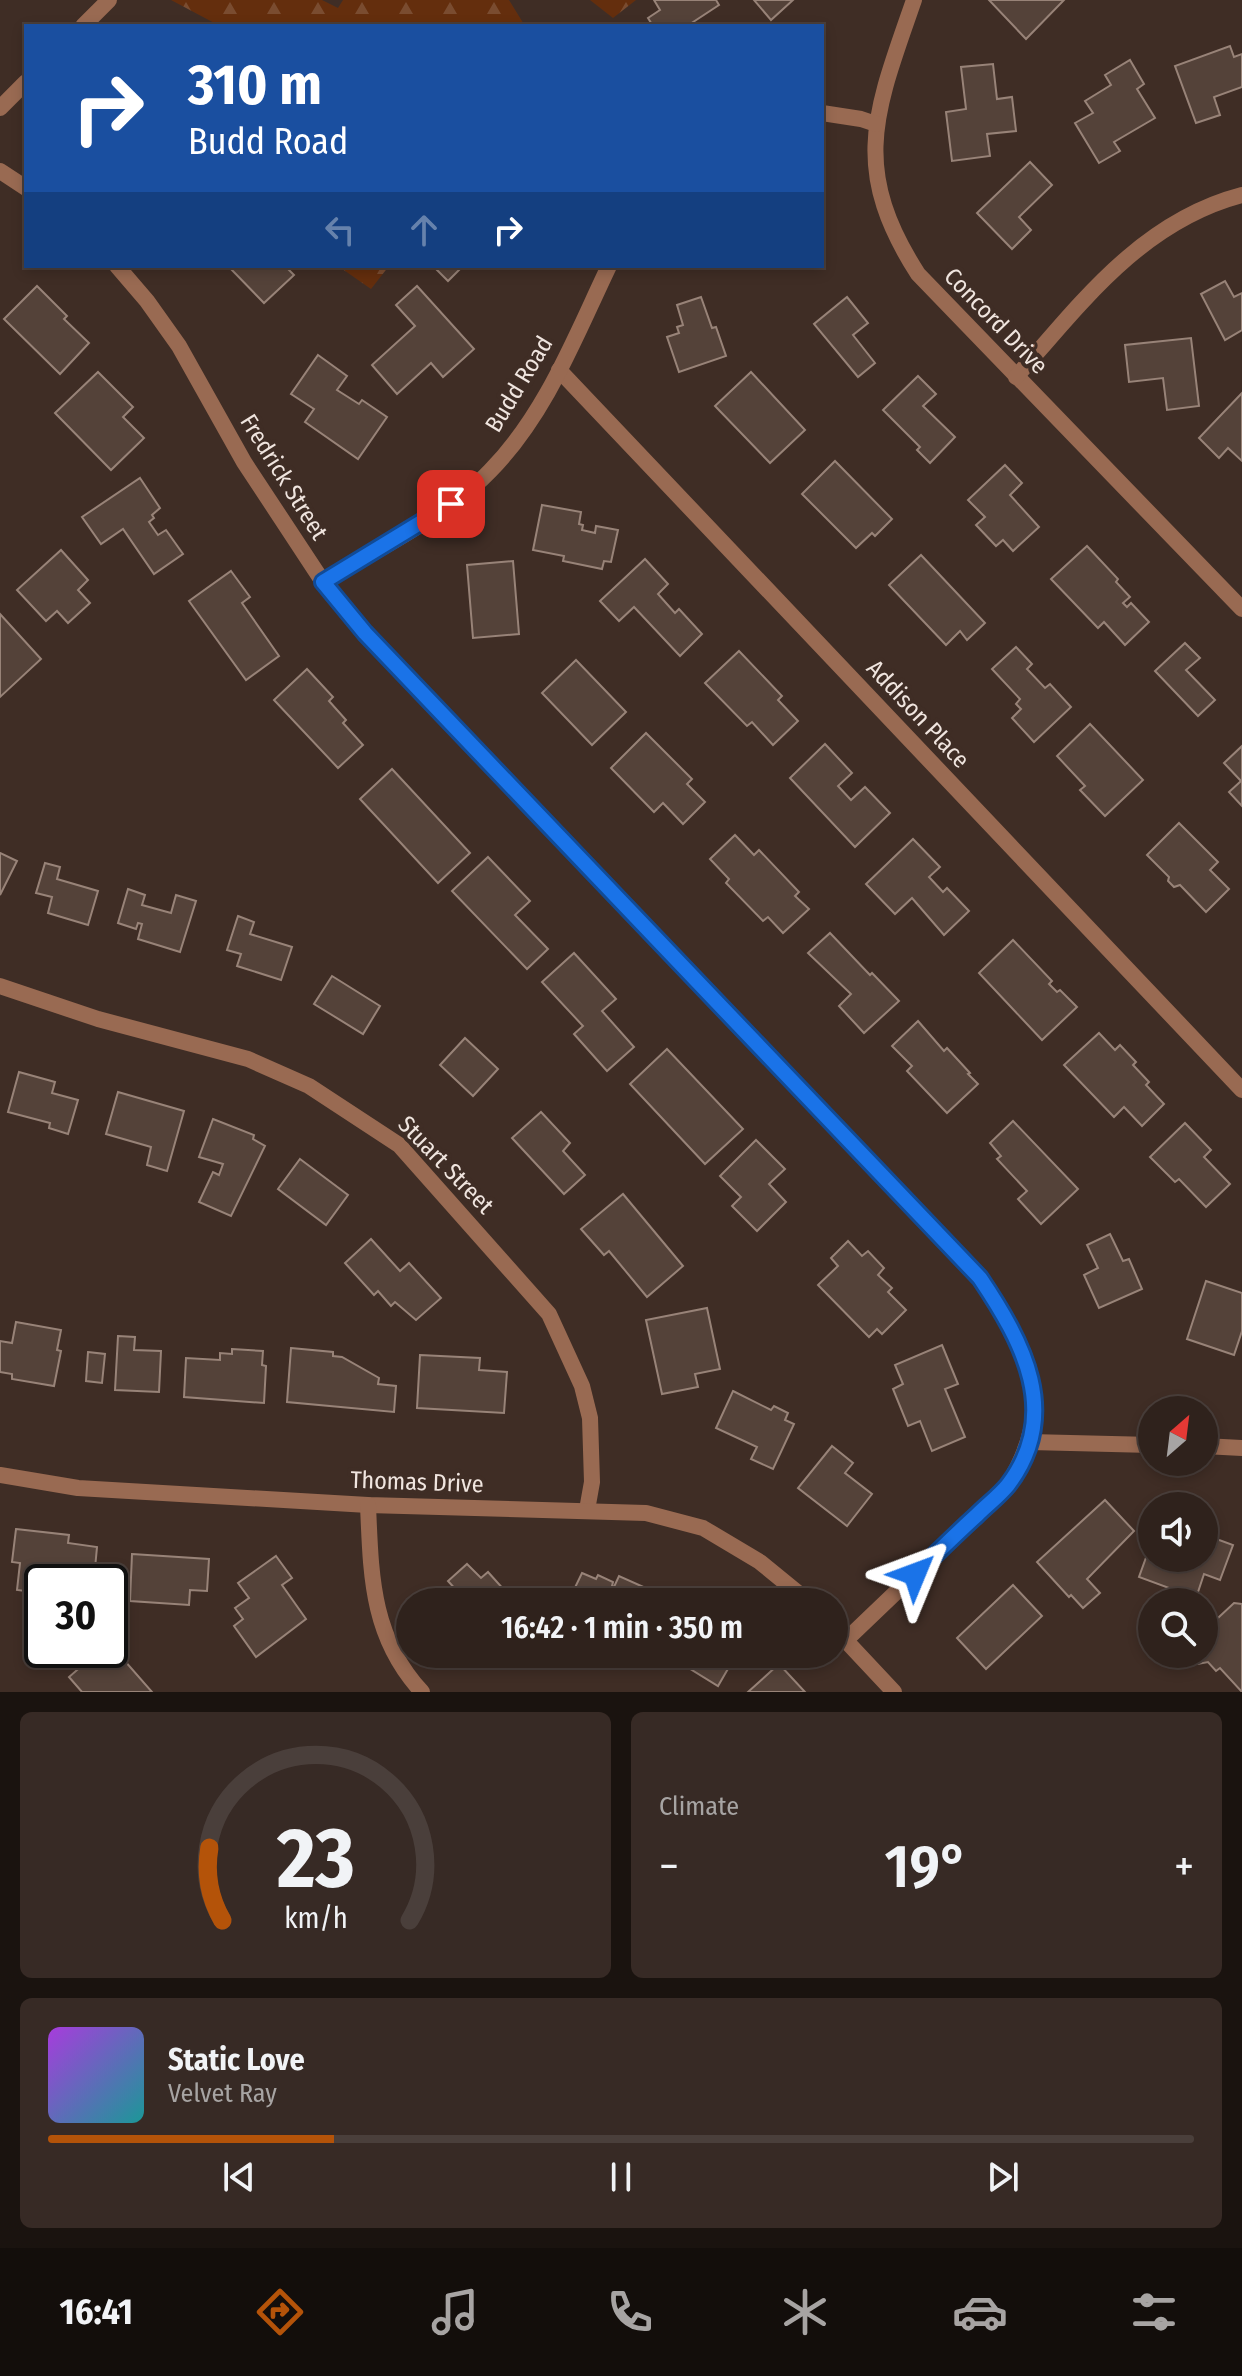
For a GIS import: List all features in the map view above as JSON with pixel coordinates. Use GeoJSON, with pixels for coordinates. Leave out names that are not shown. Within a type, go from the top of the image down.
{"type":"FeatureCollection","features":[{"type":"Feature","properties":{"kind":"street"},"geometry":{"type":"LineString","coordinates":[[85,24],[109,0]]}},
{"type":"Feature","properties":{"kind":"street","name":"Concord Drive"},"geometry":{"type":"LineString","coordinates":[[914,0],[883,90],[876,124],[875,167],[882,205],[896,241],[918,274],[1242,609]]}},
{"type":"Feature","properties":{"kind":"street"},"geometry":{"type":"LineString","coordinates":[[0,108],[24,84]]}},
{"type":"Feature","properties":{"kind":"street"},"geometry":{"type":"LineString","coordinates":[[824,113],[876,124]]}},
{"type":"Feature","properties":{"kind":"street"},"geometry":{"type":"LineString","coordinates":[[0,171],[24,187]]}},
{"type":"Feature","properties":{"kind":"street"},"geometry":{"type":"LineString","coordinates":[[1016,377],[1108,273],[1141,244],[1183,218],[1242,195]]}},
{"type":"Feature","properties":{"kind":"street","name":"Fredrick Street"},"geometry":{"type":"LineString","coordinates":[[119,268],[179,346],[244,462],[323,582],[365,633],[980,1278],[1006,1317],[1032,1380],[1035,1411],[1030,1442],[1023,1459],[1007,1486],[848,1638]]}},
{"type":"Feature","properties":{"kind":"street","name":"Budd Road"},"geometry":{"type":"LineString","coordinates":[[323,582],[451,504],[489,472],[521,435],[559,370],[608,268]]}},
{"type":"Feature","properties":{"kind":"street","name":"Addison Place"},"geometry":{"type":"LineString","coordinates":[[559,370],[1242,1090]]}},
{"type":"Feature","properties":{"kind":"street","name":"Stuart Street"},"geometry":{"type":"LineString","coordinates":[[0,986],[98,1019],[248,1059],[309,1086],[399,1145],[549,1314],[582,1386],[590,1418],[592,1482],[587,1510]]}},
{"type":"Feature","properties":{"kind":"street"},"geometry":{"type":"LineString","coordinates":[[1030,1442],[1138,1445]]}},
{"type":"Feature","properties":{"kind":"street"},"geometry":{"type":"LineString","coordinates":[[1218,1447],[1242,1448]]}},
{"type":"Feature","properties":{"kind":"street","name":"Thomas Drive"},"geometry":{"type":"LineString","coordinates":[[0,1475],[78,1488],[368,1505],[646,1513],[703,1528],[760,1562],[792,1588]]}},
{"type":"Feature","properties":{"kind":"street"},"geometry":{"type":"LineString","coordinates":[[368,1505],[371,1572],[377,1612],[391,1649],[411,1681],[422,1692]]}},
{"type":"Feature","properties":{"kind":"street"},"geometry":{"type":"LineString","coordinates":[[848,1642],[894,1692]]}},
{"type":"Feature","properties":{"kind":"green space"},"geometry":{"type":"Polygon","coordinates":[[[171,0],[322,0],[338,8],[343,0],[509,0],[524,24],[216,24],[171,0]]]}},
{"type":"Feature","properties":{"kind":"green space"},"geometry":{"type":"Polygon","coordinates":[[[590,0],[636,0],[613,18],[590,0]]]}},
{"type":"Feature","properties":{"kind":"green space"},"geometry":{"type":"Polygon","coordinates":[[[341,268],[387,268],[371,289],[341,268]]]}},
{"type":"Feature","properties":{"kind":"building"},"geometry":{"type":"Polygon","coordinates":[[[654,0],[716,0],[719,5],[690,24],[652,24],[648,18],[660,10],[654,0]]]}},
{"type":"Feature","properties":{"kind":"building"},"geometry":{"type":"Polygon","coordinates":[[[754,0],[793,0],[771,20],[754,0]]]}},
{"type":"Feature","properties":{"kind":"building"},"geometry":{"type":"Polygon","coordinates":[[[989,0],[1064,0],[1026,39],[989,0]]]}},
{"type":"Feature","properties":{"kind":"building"},"geometry":{"type":"Polygon","coordinates":[[[1230,46],[1234,57],[1242,54],[1242,87],[1214,97],[1220,115],[1196,123],[1175,66],[1230,46]]]}},
{"type":"Feature","properties":{"kind":"building"},"geometry":{"type":"Polygon","coordinates":[[[1130,60],[1144,84],[1137,89],[1155,118],[1114,142],[1120,151],[1099,163],[1075,123],[1093,113],[1085,101],[1111,85],[1105,75],[1130,60]]]}},
{"type":"Feature","properties":{"kind":"building"},"geometry":{"type":"Polygon","coordinates":[[[993,64],[997,99],[1012,97],[1016,131],[987,134],[990,156],[952,161],[946,112],[966,109],[961,67],[993,64]]]}},
{"type":"Feature","properties":{"kind":"building"},"geometry":{"type":"Polygon","coordinates":[[[1030,162],[1052,185],[1019,217],[1031,230],[1012,249],[977,213],[1030,162]]]}},
{"type":"Feature","properties":{"kind":"building"},"geometry":{"type":"Polygon","coordinates":[[[230,268],[287,268],[294,275],[264,303],[230,268]]]}},
{"type":"Feature","properties":{"kind":"building"},"geometry":{"type":"Polygon","coordinates":[[[435,268],[461,268],[448,281],[435,268]]]}},
{"type":"Feature","properties":{"kind":"building"},"geometry":{"type":"Polygon","coordinates":[[[1225,281],[1234,297],[1242,293],[1242,330],[1225,340],[1201,294],[1225,281]]]}},
{"type":"Feature","properties":{"kind":"building"},"geometry":{"type":"Polygon","coordinates":[[[37,286],[89,343],[60,374],[4,319],[37,286]]]}},
{"type":"Feature","properties":{"kind":"building"},"geometry":{"type":"Polygon","coordinates":[[[417,286],[474,349],[443,377],[431,363],[397,394],[372,365],[415,326],[396,305],[417,286]]]}},
{"type":"Feature","properties":{"kind":"building"},"geometry":{"type":"Polygon","coordinates":[[[701,297],[726,356],[679,372],[667,337],[679,333],[677,327],[683,325],[677,305],[701,297]]]}},
{"type":"Feature","properties":{"kind":"building"},"geometry":{"type":"Polygon","coordinates":[[[847,297],[868,323],[853,335],[875,363],[858,377],[814,324],[847,297]]]}},
{"type":"Feature","properties":{"kind":"building"},"geometry":{"type":"Polygon","coordinates":[[[1191,338],[1199,406],[1167,410],[1163,378],[1129,382],[1125,345],[1191,338]]]}},
{"type":"Feature","properties":{"kind":"building"},"geometry":{"type":"Polygon","coordinates":[[[318,355],[347,376],[337,390],[359,404],[362,400],[387,417],[358,459],[305,422],[314,409],[291,394],[318,355]]]}},
{"type":"Feature","properties":{"kind":"building"},"geometry":{"type":"Polygon","coordinates":[[[98,372],[133,407],[123,417],[144,438],[111,470],[55,413],[98,372]]]}},
{"type":"Feature","properties":{"kind":"building"},"geometry":{"type":"Polygon","coordinates":[[[751,372],[805,430],[770,463],[715,406],[751,372]]]}},
{"type":"Feature","properties":{"kind":"building"},"geometry":{"type":"Polygon","coordinates":[[[918,376],[936,394],[923,406],[955,437],[930,463],[917,450],[920,447],[883,410],[918,376]]]}},
{"type":"Feature","properties":{"kind":"building"},"geometry":{"type":"Polygon","coordinates":[[[1242,393],[1242,461],[1228,448],[1219,458],[1199,438],[1242,393]]]}},
{"type":"Feature","properties":{"kind":"building"},"geometry":{"type":"Polygon","coordinates":[[[835,461],[892,519],[875,536],[872,533],[856,548],[802,494],[835,461]]]}},
{"type":"Feature","properties":{"kind":"building"},"geometry":{"type":"Polygon","coordinates":[[[1005,465],[1022,483],[1010,495],[1039,527],[1013,551],[1003,540],[996,546],[976,525],[985,517],[968,500],[1005,465]]]}},
{"type":"Feature","properties":{"kind":"building"},"geometry":{"type":"Polygon","coordinates":[[[140,478],[160,508],[149,522],[158,535],[166,530],[183,554],[154,574],[123,529],[101,544],[82,517],[140,478]]]}},
{"type":"Feature","properties":{"kind":"building"},"geometry":{"type":"Polygon","coordinates":[[[542,505],[581,512],[579,524],[583,525],[582,530],[595,533],[596,526],[618,530],[611,562],[604,561],[602,569],[563,561],[564,556],[533,550],[542,505]]]}},
{"type":"Feature","properties":{"kind":"building"},"geometry":{"type":"Polygon","coordinates":[[[1087,546],[1118,579],[1116,582],[1130,597],[1123,603],[1127,607],[1131,603],[1149,622],[1125,645],[1104,622],[1098,628],[1051,579],[1087,546]]]}},
{"type":"Feature","properties":{"kind":"building"},"geometry":{"type":"Polygon","coordinates":[[[61,550],[88,580],[78,590],[90,603],[68,623],[57,611],[46,621],[17,590],[61,550]]]}},
{"type":"Feature","properties":{"kind":"building"},"geometry":{"type":"Polygon","coordinates":[[[921,555],[985,623],[967,640],[960,631],[946,645],[889,585],[921,555]]]}},
{"type":"Feature","properties":{"kind":"building"},"geometry":{"type":"Polygon","coordinates":[[[645,559],[668,584],[658,594],[675,613],[679,609],[702,634],[680,656],[634,607],[619,621],[600,601],[645,559]]]}},
{"type":"Feature","properties":{"kind":"building"},"geometry":{"type":"Polygon","coordinates":[[[513,561],[519,634],[473,638],[467,565],[513,561]]]}},
{"type":"Feature","properties":{"kind":"building"},"geometry":{"type":"Polygon","coordinates":[[[231,571],[250,597],[242,603],[279,656],[246,680],[189,601],[231,571]]]}},
{"type":"Feature","properties":{"kind":"building"},"geometry":{"type":"Polygon","coordinates":[[[0,614],[41,659],[0,697],[0,614]]]}},
{"type":"Feature","properties":{"kind":"building"},"geometry":{"type":"Polygon","coordinates":[[[1185,643],[1200,658],[1186,670],[1215,700],[1198,716],[1155,671],[1185,643]]]}},
{"type":"Feature","properties":{"kind":"building"},"geometry":{"type":"Polygon","coordinates":[[[1016,647],[1032,664],[1027,669],[1045,688],[1050,684],[1071,707],[1034,742],[1012,718],[1021,709],[1016,704],[1020,699],[992,669],[1016,647]]]}},
{"type":"Feature","properties":{"kind":"building"},"geometry":{"type":"Polygon","coordinates":[[[739,651],[782,696],[778,700],[798,721],[773,745],[752,722],[747,726],[705,683],[739,651]]]}},
{"type":"Feature","properties":{"kind":"building"},"geometry":{"type":"Polygon","coordinates":[[[576,660],[626,712],[592,745],[542,693],[576,660]]]}},
{"type":"Feature","properties":{"kind":"building"},"geometry":{"type":"Polygon","coordinates":[[[307,669],[333,697],[329,701],[363,745],[338,768],[274,700],[307,669]]]}},
{"type":"Feature","properties":{"kind":"building"},"geometry":{"type":"Polygon","coordinates":[[[1090,724],[1143,780],[1105,816],[1080,790],[1085,786],[1057,756],[1090,724]]]}},
{"type":"Feature","properties":{"kind":"building"},"geometry":{"type":"Polygon","coordinates":[[[646,733],[692,779],[687,784],[705,802],[683,824],[663,803],[654,812],[611,768],[646,733]]]}},
{"type":"Feature","properties":{"kind":"building"},"geometry":{"type":"Polygon","coordinates":[[[825,744],[852,773],[838,786],[851,800],[865,787],[890,813],[855,847],[790,778],[825,744]]]}},
{"type":"Feature","properties":{"kind":"building"},"geometry":{"type":"Polygon","coordinates":[[[1242,746],[1242,806],[1229,792],[1241,781],[1224,763],[1242,746]]]}},
{"type":"Feature","properties":{"kind":"building"},"geometry":{"type":"Polygon","coordinates":[[[392,769],[470,853],[438,883],[360,799],[392,769]]]}},
{"type":"Feature","properties":{"kind":"building"},"geometry":{"type":"Polygon","coordinates":[[[1179,823],[1218,862],[1210,870],[1229,889],[1206,912],[1180,885],[1174,887],[1168,881],[1169,877],[1147,855],[1179,823]]]}},
{"type":"Feature","properties":{"kind":"building"},"geometry":{"type":"Polygon","coordinates":[[[735,835],[754,855],[759,850],[799,892],[795,896],[809,909],[783,933],[768,917],[763,921],[726,883],[729,879],[710,859],[735,835]]]}},
{"type":"Feature","properties":{"kind":"building"},"geometry":{"type":"Polygon","coordinates":[[[913,839],[940,867],[929,877],[943,892],[947,888],[969,911],[944,935],[912,898],[895,914],[866,884],[913,839]]]}},
{"type":"Feature","properties":{"kind":"building"},"geometry":{"type":"Polygon","coordinates":[[[0,853],[17,861],[0,895],[0,853]]]}},
{"type":"Feature","properties":{"kind":"building"},"geometry":{"type":"Polygon","coordinates":[[[488,857],[530,901],[515,915],[548,949],[527,969],[452,891],[488,857]]]}},
{"type":"Feature","properties":{"kind":"building"},"geometry":{"type":"Polygon","coordinates":[[[45,863],[60,867],[57,879],[98,891],[88,925],[48,913],[52,897],[36,893],[45,863]]]}},
{"type":"Feature","properties":{"kind":"building"},"geometry":{"type":"Polygon","coordinates":[[[128,889],[145,895],[142,905],[171,913],[176,895],[196,901],[180,952],[138,939],[142,924],[138,923],[136,929],[118,923],[128,889]]]}},
{"type":"Feature","properties":{"kind":"building"},"geometry":{"type":"Polygon","coordinates":[[[238,916],[254,922],[250,934],[292,947],[281,980],[237,966],[241,954],[227,950],[238,916]]]}},
{"type":"Feature","properties":{"kind":"building"},"geometry":{"type":"Polygon","coordinates":[[[830,933],[899,1001],[864,1033],[839,1006],[851,994],[808,953],[830,933]]]}},
{"type":"Feature","properties":{"kind":"building"},"geometry":{"type":"Polygon","coordinates":[[[1013,940],[1052,981],[1049,984],[1077,1007],[1042,1040],[979,973],[1013,940]]]}},
{"type":"Feature","properties":{"kind":"building"},"geometry":{"type":"Polygon","coordinates":[[[574,953],[616,999],[602,1011],[634,1047],[607,1071],[574,1034],[583,1026],[542,982],[574,953]]]}},
{"type":"Feature","properties":{"kind":"building"},"geometry":{"type":"Polygon","coordinates":[[[332,976],[380,1006],[363,1034],[314,1004],[332,976]]]}},
{"type":"Feature","properties":{"kind":"building"},"geometry":{"type":"Polygon","coordinates":[[[918,1021],[978,1084],[947,1113],[907,1071],[912,1066],[892,1046],[918,1021]]]}},
{"type":"Feature","properties":{"kind":"building"},"geometry":{"type":"Polygon","coordinates":[[[1099,1033],[1115,1050],[1120,1045],[1136,1062],[1133,1065],[1149,1082],[1146,1085],[1164,1104],[1142,1126],[1124,1107],[1114,1117],[1064,1065],[1099,1033]]]}},
{"type":"Feature","properties":{"kind":"building"},"geometry":{"type":"Polygon","coordinates":[[[465,1038],[498,1069],[473,1096],[440,1065],[465,1038]]]}},
{"type":"Feature","properties":{"kind":"building"},"geometry":{"type":"Polygon","coordinates":[[[667,1049],[743,1129],[705,1164],[630,1084],[667,1049]]]}},
{"type":"Feature","properties":{"kind":"building"},"geometry":{"type":"Polygon","coordinates":[[[19,1072],[55,1082],[52,1093],[78,1100],[68,1134],[49,1128],[50,1123],[8,1112],[19,1072]]]}},
{"type":"Feature","properties":{"kind":"building"},"geometry":{"type":"Polygon","coordinates":[[[118,1092],[184,1111],[167,1171],[147,1165],[151,1147],[106,1134],[118,1092]]]}},
{"type":"Feature","properties":{"kind":"building"},"geometry":{"type":"Polygon","coordinates":[[[541,1112],[570,1143],[563,1151],[585,1175],[564,1194],[512,1138],[541,1112]]]}},
{"type":"Feature","properties":{"kind":"building"},"geometry":{"type":"Polygon","coordinates":[[[213,1119],[254,1135],[253,1139],[265,1146],[231,1216],[199,1202],[213,1172],[219,1175],[223,1164],[199,1157],[213,1119]]]}},
{"type":"Feature","properties":{"kind":"building"},"geometry":{"type":"Polygon","coordinates":[[[1013,1121],[1078,1189],[1041,1224],[1018,1199],[1027,1191],[997,1159],[1001,1156],[990,1143],[1013,1121]]]}},
{"type":"Feature","properties":{"kind":"building"},"geometry":{"type":"Polygon","coordinates":[[[1185,1123],[1211,1150],[1204,1157],[1230,1184],[1206,1207],[1179,1179],[1175,1182],[1150,1157],[1185,1123]]]}},
{"type":"Feature","properties":{"kind":"building"},"geometry":{"type":"Polygon","coordinates":[[[756,1140],[785,1169],[769,1184],[786,1202],[757,1231],[732,1206],[741,1197],[720,1176],[756,1140]]]}},
{"type":"Feature","properties":{"kind":"building"},"geometry":{"type":"Polygon","coordinates":[[[300,1159],[348,1195],[326,1225],[278,1189],[300,1159]]]}},
{"type":"Feature","properties":{"kind":"building"},"geometry":{"type":"Polygon","coordinates":[[[623,1194],[683,1266],[647,1297],[609,1251],[604,1255],[581,1229],[623,1194]]]}},
{"type":"Feature","properties":{"kind":"building"},"geometry":{"type":"Polygon","coordinates":[[[1110,1234],[1123,1261],[1129,1259],[1142,1289],[1099,1308],[1084,1275],[1098,1268],[1087,1245],[1110,1234]]]}},
{"type":"Feature","properties":{"kind":"building"},"geometry":{"type":"Polygon","coordinates":[[[371,1239],[400,1271],[409,1263],[441,1298],[416,1320],[395,1302],[391,1306],[378,1291],[374,1295],[345,1263],[371,1239]]]}},
{"type":"Feature","properties":{"kind":"building"},"geometry":{"type":"Polygon","coordinates":[[[848,1241],[862,1256],[868,1251],[884,1268],[878,1275],[892,1288],[888,1292],[906,1310],[882,1334],[877,1329],[869,1337],[818,1285],[838,1266],[831,1258],[848,1241]]]}},
{"type":"Feature","properties":{"kind":"building"},"geometry":{"type":"Polygon","coordinates":[[[1206,1281],[1242,1293],[1242,1331],[1234,1355],[1187,1339],[1206,1281]]]}},
{"type":"Feature","properties":{"kind":"building"},"geometry":{"type":"Polygon","coordinates":[[[707,1308],[720,1369],[695,1374],[698,1387],[662,1394],[646,1320],[707,1308]]]}},
{"type":"Feature","properties":{"kind":"building"},"geometry":{"type":"Polygon","coordinates":[[[16,1322],[61,1330],[57,1350],[61,1351],[54,1386],[12,1379],[12,1374],[0,1372],[0,1341],[12,1343],[16,1322]]]}},
{"type":"Feature","properties":{"kind":"building"},"geometry":{"type":"Polygon","coordinates":[[[118,1336],[135,1337],[134,1350],[161,1351],[159,1392],[115,1390],[118,1336]]]}},
{"type":"Feature","properties":{"kind":"building"},"geometry":{"type":"Polygon","coordinates":[[[942,1345],[958,1384],[945,1389],[965,1437],[932,1451],[920,1421],[908,1426],[893,1389],[903,1384],[895,1365],[942,1345]]]}},
{"type":"Feature","properties":{"kind":"building"},"geometry":{"type":"Polygon","coordinates":[[[291,1348],[333,1352],[333,1356],[342,1357],[379,1378],[378,1384],[396,1386],[394,1412],[287,1402],[291,1348]]]}},
{"type":"Feature","properties":{"kind":"building"},"geometry":{"type":"Polygon","coordinates":[[[232,1349],[263,1351],[262,1365],[266,1366],[264,1403],[184,1397],[186,1358],[220,1360],[220,1353],[232,1354],[232,1349]]]}},
{"type":"Feature","properties":{"kind":"building"},"geometry":{"type":"Polygon","coordinates":[[[88,1352],[105,1354],[102,1383],[86,1381],[88,1352]]]}},
{"type":"Feature","properties":{"kind":"building"},"geometry":{"type":"Polygon","coordinates":[[[420,1355],[480,1358],[479,1370],[507,1372],[504,1413],[417,1408],[420,1355]]]}},
{"type":"Feature","properties":{"kind":"building"},"geometry":{"type":"Polygon","coordinates":[[[733,1391],[771,1410],[774,1406],[788,1413],[785,1420],[794,1424],[773,1469],[751,1459],[757,1447],[716,1428],[733,1391]]]}},
{"type":"Feature","properties":{"kind":"building"},"geometry":{"type":"Polygon","coordinates":[[[832,1446],[853,1463],[845,1473],[872,1494],[847,1526],[798,1488],[832,1446]]]}},
{"type":"Feature","properties":{"kind":"building"},"geometry":{"type":"Polygon","coordinates":[[[1105,1500],[1134,1531],[1087,1579],[1100,1593],[1083,1608],[1037,1562],[1105,1500]]]}},
{"type":"Feature","properties":{"kind":"building"},"geometry":{"type":"Polygon","coordinates":[[[16,1529],[69,1535],[68,1543],[97,1547],[95,1564],[24,1564],[24,1591],[17,1590],[20,1563],[12,1562],[16,1529]]]}},
{"type":"Feature","properties":{"kind":"building"},"geometry":{"type":"Polygon","coordinates":[[[1218,1540],[1233,1545],[1220,1580],[1204,1574],[1199,1588],[1169,1588],[1139,1577],[1141,1572],[1218,1572],[1218,1540]]]}},
{"type":"Feature","properties":{"kind":"building"},"geometry":{"type":"Polygon","coordinates":[[[132,1554],[209,1559],[207,1591],[190,1590],[189,1605],[130,1601],[132,1554]]]}},
{"type":"Feature","properties":{"kind":"building"},"geometry":{"type":"Polygon","coordinates":[[[276,1556],[292,1578],[282,1585],[306,1619],[256,1657],[234,1626],[243,1619],[235,1608],[249,1598],[238,1583],[276,1556]]]}},
{"type":"Feature","properties":{"kind":"building"},"geometry":{"type":"Polygon","coordinates":[[[467,1564],[481,1578],[488,1572],[502,1588],[454,1588],[448,1581],[467,1564]]]}},
{"type":"Feature","properties":{"kind":"building"},"geometry":{"type":"Polygon","coordinates":[[[582,1573],[596,1579],[598,1575],[613,1582],[614,1587],[619,1576],[646,1588],[575,1588],[582,1573]]]}},
{"type":"Feature","properties":{"kind":"building"},"geometry":{"type":"Polygon","coordinates":[[[1013,1585],[1042,1616],[986,1669],[957,1638],[1013,1585]]]}},
{"type":"Feature","properties":{"kind":"building"},"geometry":{"type":"Polygon","coordinates":[[[1234,1603],[1242,1604],[1242,1692],[1220,1668],[1216,1671],[1213,1668],[1218,1668],[1218,1618],[1234,1603]]]}},
{"type":"Feature","properties":{"kind":"building"},"geometry":{"type":"Polygon","coordinates":[[[128,1665],[152,1692],[82,1692],[69,1677],[79,1668],[128,1668],[128,1665]]]}},
{"type":"Feature","properties":{"kind":"building"},"geometry":{"type":"Polygon","coordinates":[[[689,1668],[728,1668],[718,1686],[689,1668]]]}},
{"type":"Feature","properties":{"kind":"building"},"geometry":{"type":"Polygon","coordinates":[[[775,1668],[783,1668],[805,1692],[748,1692],[775,1668]]]}},
{"type":"Feature","properties":{"kind":"route"},"geometry":{"type":"LineString","coordinates":[[451,504],[323,582],[365,633],[980,1278],[1006,1317],[1022,1350],[1032,1380],[1035,1411],[1030,1442],[1023,1459],[1007,1486],[915,1574]]}}]}
